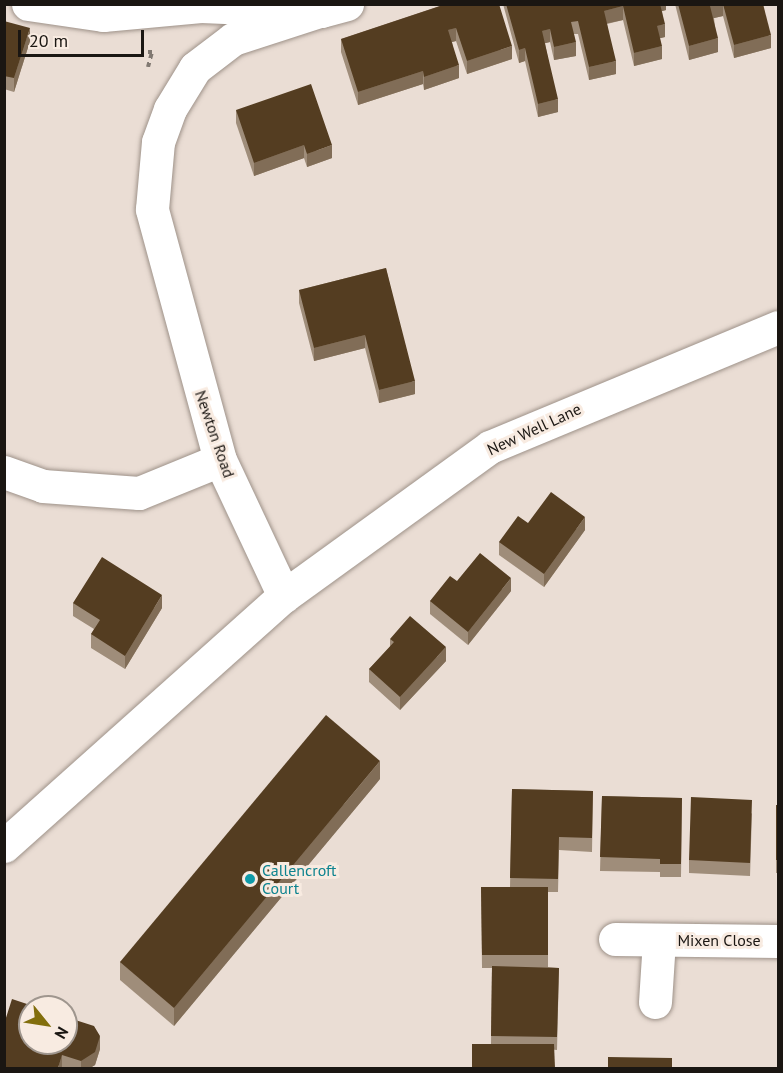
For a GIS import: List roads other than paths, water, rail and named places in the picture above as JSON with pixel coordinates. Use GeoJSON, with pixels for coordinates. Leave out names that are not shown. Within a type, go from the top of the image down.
{"type":"FeatureCollection","features":[{"type":"Feature","properties":{"kind":"street"},"geometry":{"type":"LineString","coordinates":[[28,4],[103,15],[201,5],[334,8]]}},
{"type":"Feature","properties":{"kind":"street","name":"Newton Road"},"geometry":{"type":"LineString","coordinates":[[284,596],[220,460],[152,209],[158,142],[170,109],[195,68],[233,39],[334,8]]}},
{"type":"Feature","properties":{"kind":"street","name":"New Well Lane"},"geometry":{"type":"LineString","coordinates":[[284,596],[490,447],[778,327]]}},
{"type":"Feature","properties":{"kind":"street"},"geometry":{"type":"LineString","coordinates":[[4,472],[43,486],[139,494],[220,460]]}},
{"type":"Feature","properties":{"kind":"street"},"geometry":{"type":"LineString","coordinates":[[4,846],[284,596]]}},
{"type":"Feature","properties":{"kind":"street","name":"Mixen Close"},"geometry":{"type":"LineString","coordinates":[[615,939],[778,941]]}},
{"type":"Feature","properties":{"kind":"street","name":"Mixen Close"},"geometry":{"type":"LineString","coordinates":[[655,1002],[659,940]]}},
{"type":"Feature","properties":{"kind":"place","name":"Callencroft Court"},"geometry":{"type":"Point","coordinates":[250,879]}}]}
